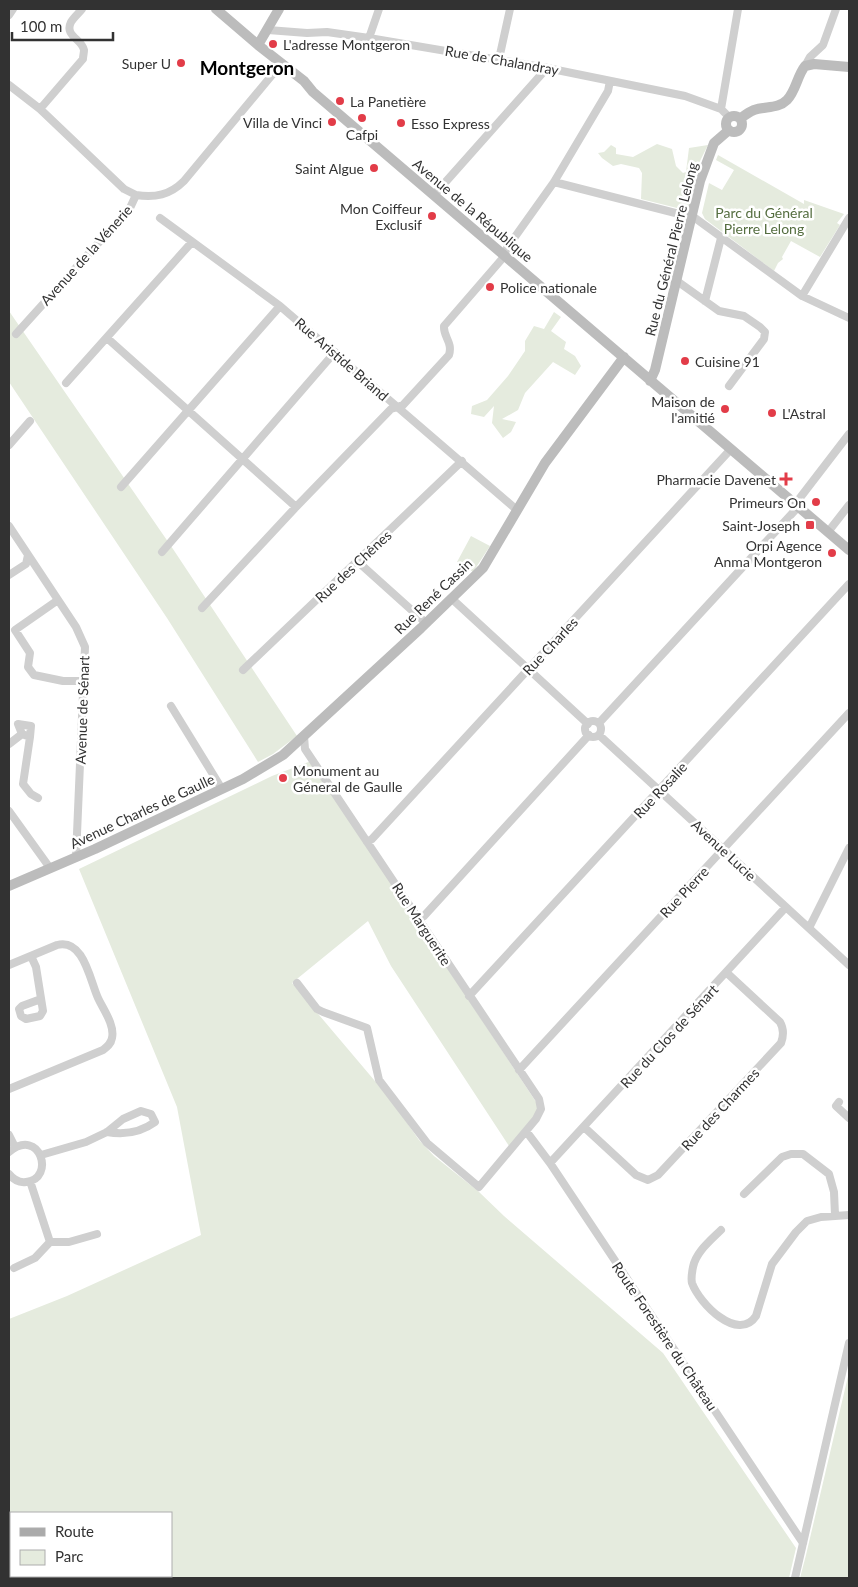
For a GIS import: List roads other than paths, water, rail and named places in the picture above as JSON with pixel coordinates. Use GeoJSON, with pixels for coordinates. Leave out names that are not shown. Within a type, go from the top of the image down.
{"type":"FeatureCollection","features":[{"type":"Feature","properties":{"kind":"main road"},"geometry":{"type":"LineString","coordinates":[[258,45],[279,9]]}},
{"type":"Feature","properties":{"kind":"main road","name":"Avenue de la République"},"geometry":{"type":"LineString","coordinates":[[221,10],[258,45],[304,81],[313,92],[849,550]]}},
{"type":"Feature","properties":{"kind":"main road"},"geometry":{"type":"LineString","coordinates":[[740,118],[743,125],[740,129],[734,132],[729,130],[726,124],[729,117],[736,116],[740,118],[752,111],[779,106],[786,101],[792,94],[805,66],[814,64],[849,67]]}},
{"type":"Feature","properties":{"kind":"main road","name":"Rue du Général Pierre Lelong"},"geometry":{"type":"LineString","coordinates":[[650,381],[655,370],[700,181],[712,148],[729,130]]}},
{"type":"Feature","properties":{"kind":"main road","name":"Rue René Cassin"},"geometry":{"type":"LineString","coordinates":[[283,755],[426,623],[482,568],[545,463],[624,357]]}},
{"type":"Feature","properties":{"kind":"main road","name":"Avenue Charles de Gaulle"},"geometry":{"type":"LineString","coordinates":[[9,886],[222,789],[252,774],[283,755]]}},
{"type":"Feature","properties":{"kind":"main road"},"geometry":{"type":"LineString","coordinates":[[9,1578],[14,1578]]}},
{"type":"Feature","properties":{"kind":"street"},"geometry":{"type":"LineString","coordinates":[[9,15],[13,9]]}},
{"type":"Feature","properties":{"kind":"street"},"geometry":{"type":"LineString","coordinates":[[40,109],[83,59],[84,49],[80,41],[73,37],[70,30],[71,22],[82,9]]}},
{"type":"Feature","properties":{"kind":"street"},"geometry":{"type":"LineString","coordinates":[[370,38],[379,9]]}},
{"type":"Feature","properties":{"kind":"street"},"geometry":{"type":"LineString","coordinates":[[499,59],[510,9]]}},
{"type":"Feature","properties":{"kind":"street"},"geometry":{"type":"LineString","coordinates":[[721,109],[738,9]]}},
{"type":"Feature","properties":{"kind":"street"},"geometry":{"type":"LineString","coordinates":[[805,66],[810,57],[823,45],[836,9]]}},
{"type":"Feature","properties":{"kind":"street","name":"Rue de Chalandray"},"geometry":{"type":"LineString","coordinates":[[268,30],[307,33],[327,32],[547,68],[685,96],[721,109],[729,117]]}},
{"type":"Feature","properties":{"kind":"street","name":"Avenue de la Vénerie"},"geometry":{"type":"LineString","coordinates":[[16,334],[130,208],[136,196],[148,197],[165,194],[178,188],[282,63]]}},
{"type":"Feature","properties":{"kind":"street"},"geometry":{"type":"LineString","coordinates":[[434,195],[547,68]]}},
{"type":"Feature","properties":{"kind":"street"},"geometry":{"type":"LineString","coordinates":[[202,608],[391,409],[403,405],[448,355],[451,348],[444,326],[502,259],[554,182],[608,91],[610,81]]}},
{"type":"Feature","properties":{"kind":"street"},"geometry":{"type":"LineString","coordinates":[[9,85],[40,109],[124,189],[136,196]]}},
{"type":"Feature","properties":{"kind":"street"},"geometry":{"type":"LineString","coordinates":[[554,182],[699,220],[802,296],[849,318]]}},
{"type":"Feature","properties":{"kind":"street","name":"Rue Aristide Briand"},"geometry":{"type":"LineString","coordinates":[[160,218],[280,306],[517,510]]}},
{"type":"Feature","properties":{"kind":"street"},"geometry":{"type":"LineString","coordinates":[[802,296],[849,218]]}},
{"type":"Feature","properties":{"kind":"street"},"geometry":{"type":"LineString","coordinates":[[705,301],[721,238]]}},
{"type":"Feature","properties":{"kind":"street"},"geometry":{"type":"LineString","coordinates":[[66,383],[192,242]]}},
{"type":"Feature","properties":{"kind":"street"},"geometry":{"type":"LineString","coordinates":[[677,281],[719,311],[744,316],[765,332],[764,340],[729,386]]}},
{"type":"Feature","properties":{"kind":"street"},"geometry":{"type":"LineString","coordinates":[[121,487],[280,306]]}},
{"type":"Feature","properties":{"kind":"street"},"geometry":{"type":"LineString","coordinates":[[107,338],[296,507]]}},
{"type":"Feature","properties":{"kind":"street"},"geometry":{"type":"LineString","coordinates":[[162,552],[335,352]]}},
{"type":"Feature","properties":{"kind":"street"},"geometry":{"type":"LineString","coordinates":[[9,445],[30,422]]}},
{"type":"Feature","properties":{"kind":"street"},"geometry":{"type":"LineString","coordinates":[[599,723],[797,504],[849,434]]}},
{"type":"Feature","properties":{"kind":"street","name":"Rue Charles"},"geometry":{"type":"LineString","coordinates":[[367,842],[372,839],[731,449]]}},
{"type":"Feature","properties":{"kind":"street","name":"Rue des Chênes"},"geometry":{"type":"LineString","coordinates":[[243,670],[462,461]]}},
{"type":"Feature","properties":{"kind":"street"},"geometry":{"type":"LineString","coordinates":[[828,532],[849,505]]}},
{"type":"Feature","properties":{"kind":"street","name":"Avenue de Sénart"},"geometry":{"type":"LineString","coordinates":[[9,526],[76,627],[85,647],[76,857]]}},
{"type":"Feature","properties":{"kind":"street"},"geometry":{"type":"LineString","coordinates":[[9,575],[26,564],[28,555]]}},
{"type":"Feature","properties":{"kind":"street"},"geometry":{"type":"LineString","coordinates":[[357,561],[426,623]]}},
{"type":"Feature","properties":{"kind":"street","name":"Rue Rosalie"},"geometry":{"type":"LineString","coordinates":[[469,996],[849,584]]}},
{"type":"Feature","properties":{"kind":"street"},"geometry":{"type":"LineString","coordinates":[[451,598],[588,724]]}},
{"type":"Feature","properties":{"kind":"street"},"geometry":{"type":"LineString","coordinates":[[58,600],[15,630],[30,653],[28,667],[34,675],[63,681],[83,681]]}},
{"type":"Feature","properties":{"kind":"street"},"geometry":{"type":"LineString","coordinates":[[170,706],[222,789]]}},
{"type":"Feature","properties":{"kind":"street","name":"Rue Pierre"},"geometry":{"type":"LineString","coordinates":[[519,1070],[849,713]]}},
{"type":"Feature","properties":{"kind":"street"},"geometry":{"type":"LineString","coordinates":[[594,721],[599,723],[601,730],[599,735],[595,737],[589,735],[586,729],[588,724],[594,721]]}},
{"type":"Feature","properties":{"kind":"street"},"geometry":{"type":"LineString","coordinates":[[9,722],[31,726],[26,736],[23,784],[31,794],[38,798]]}},
{"type":"Feature","properties":{"kind":"street"},"geometry":{"type":"LineString","coordinates":[[419,919],[424,916],[589,735]]}},
{"type":"Feature","properties":{"kind":"street","name":"Avenue Lucie"},"geometry":{"type":"LineString","coordinates":[[599,735],[849,965]]}},
{"type":"Feature","properties":{"kind":"street"},"geometry":{"type":"LineString","coordinates":[[9,744],[26,736]]}},
{"type":"Feature","properties":{"kind":"street","name":"Rue Marguerite"},"geometry":{"type":"LineString","coordinates":[[304,736],[306,749],[539,1100],[541,1109],[536,1119],[526,1131]]}},
{"type":"Feature","properties":{"kind":"street"},"geometry":{"type":"LineString","coordinates":[[283,755],[296,750],[306,749]]}},
{"type":"Feature","properties":{"kind":"street"},"geometry":{"type":"LineString","coordinates":[[9,811],[50,868]]}},
{"type":"Feature","properties":{"kind":"street"},"geometry":{"type":"LineString","coordinates":[[809,928],[849,848]]}},
{"type":"Feature","properties":{"kind":"street","name":"Rue du Clos de Sénart"},"geometry":{"type":"LineString","coordinates":[[550,1163],[786,907]]}},
{"type":"Feature","properties":{"kind":"street"},"geometry":{"type":"LineString","coordinates":[[9,965],[63,943],[77,950],[86,962],[97,997],[112,1029],[113,1037],[110,1045],[103,1050],[9,1089]]}},
{"type":"Feature","properties":{"kind":"street"},"geometry":{"type":"LineString","coordinates":[[31,956],[36,968],[41,999]]}},
{"type":"Feature","properties":{"kind":"street","name":"Rue des Charmes"},"geometry":{"type":"LineString","coordinates":[[584,1127],[636,1175],[648,1180],[658,1175],[781,1043],[783,1027],[780,1022],[727,973]]}},
{"type":"Feature","properties":{"kind":"street"},"geometry":{"type":"LineString","coordinates":[[297,983],[323,1012],[367,1028],[379,1080],[427,1144],[478,1187],[526,1131]]}},
{"type":"Feature","properties":{"kind":"street"},"geometry":{"type":"LineString","coordinates":[[839,1102],[836,1106],[849,1118]]}},
{"type":"Feature","properties":{"kind":"street"},"geometry":{"type":"LineString","coordinates":[[41,1155],[86,1142],[107,1132],[123,1119],[141,1111],[151,1114],[155,1122],[146,1128],[131,1133],[107,1132]]}},
{"type":"Feature","properties":{"kind":"street","name":"Route Forestière du Château"},"geometry":{"type":"LineString","coordinates":[[526,1131],[550,1163],[802,1543]]}},
{"type":"Feature","properties":{"kind":"street"},"geometry":{"type":"LineString","coordinates":[[9,1135],[12,1150],[22,1145],[31,1146],[41,1155],[42,1166],[40,1172],[30,1181],[19,1181],[9,1174]]}},
{"type":"Feature","properties":{"kind":"street"},"geometry":{"type":"LineString","coordinates":[[744,1194],[782,1157],[791,1154],[803,1154],[830,1174],[834,1192],[835,1216]]}},
{"type":"Feature","properties":{"kind":"street"},"geometry":{"type":"LineString","coordinates":[[30,1181],[50,1242]]}},
{"type":"Feature","properties":{"kind":"street"},"geometry":{"type":"LineString","coordinates":[[721,1230],[704,1247],[697,1258],[693,1266],[691,1280],[696,1292],[720,1319],[744,1325],[752,1321],[756,1316],[772,1264],[796,1232],[807,1221],[822,1217],[849,1215]]}},
{"type":"Feature","properties":{"kind":"street"},"geometry":{"type":"LineString","coordinates":[[14,1268],[35,1258],[50,1242],[69,1242],[97,1234]]}},
{"type":"Feature","properties":{"kind":"street"},"geometry":{"type":"LineString","coordinates":[[795,1578],[849,1343]]}},
{"type":"Feature","properties":{"kind":"place","name":"L'adresse Montgeron"},"geometry":{"type":"Point","coordinates":[273,44]}},
{"type":"Feature","properties":{"kind":"place","name":"Super U"},"geometry":{"type":"Point","coordinates":[181,63]}},
{"type":"Feature","properties":{"kind":"place","name":"La Panetière"},"geometry":{"type":"Point","coordinates":[340,101]}},
{"type":"Feature","properties":{"kind":"place","name":"Cafpi"},"geometry":{"type":"Point","coordinates":[362,118]}},
{"type":"Feature","properties":{"kind":"place","name":"Villa de Vinci"},"geometry":{"type":"Point","coordinates":[332,122]}},
{"type":"Feature","properties":{"kind":"place","name":"Esso Express"},"geometry":{"type":"Point","coordinates":[401,123]}},
{"type":"Feature","properties":{"kind":"place","name":"Saint Algue"},"geometry":{"type":"Point","coordinates":[374,168]}},
{"type":"Feature","properties":{"kind":"place","name":"Mon Coiffeur Exclusif"},"geometry":{"type":"Point","coordinates":[432,216]}},
{"type":"Feature","properties":{"kind":"place","name":"Police nationale"},"geometry":{"type":"Point","coordinates":[490,287]}},
{"type":"Feature","properties":{"kind":"place","name":"Cuisine 91"},"geometry":{"type":"Point","coordinates":[685,361]}},
{"type":"Feature","properties":{"kind":"place","name":"Maison de l'amitié"},"geometry":{"type":"Point","coordinates":[725,409]}},
{"type":"Feature","properties":{"kind":"place","name":"L'Astral"},"geometry":{"type":"Point","coordinates":[772,413]}},
{"type":"Feature","properties":{"kind":"place","name":"Pharmacie Davenet"},"geometry":{"type":"Point","coordinates":[786,479]}},
{"type":"Feature","properties":{"kind":"place","name":"Primeurs On"},"geometry":{"type":"Point","coordinates":[816,502]}},
{"type":"Feature","properties":{"kind":"place","name":"Saint-Joseph"},"geometry":{"type":"Point","coordinates":[810,525]}},
{"type":"Feature","properties":{"kind":"place","name":"Orpi Agence Anma Montgeron"},"geometry":{"type":"Point","coordinates":[832,553]}},
{"type":"Feature","properties":{"kind":"place","name":"Monument au Géneral de Gaulle"},"geometry":{"type":"Point","coordinates":[283,778]}},
{"type":"Feature","properties":{"kind":"district","name":"Montgeron"},"geometry":{"type":"Point","coordinates":[247,67]}},
{"type":"Feature","properties":{"kind":"park label","name":"Parc du Général Pierre Lelong"},"geometry":{"type":"Point","coordinates":[764,220]}}]}
